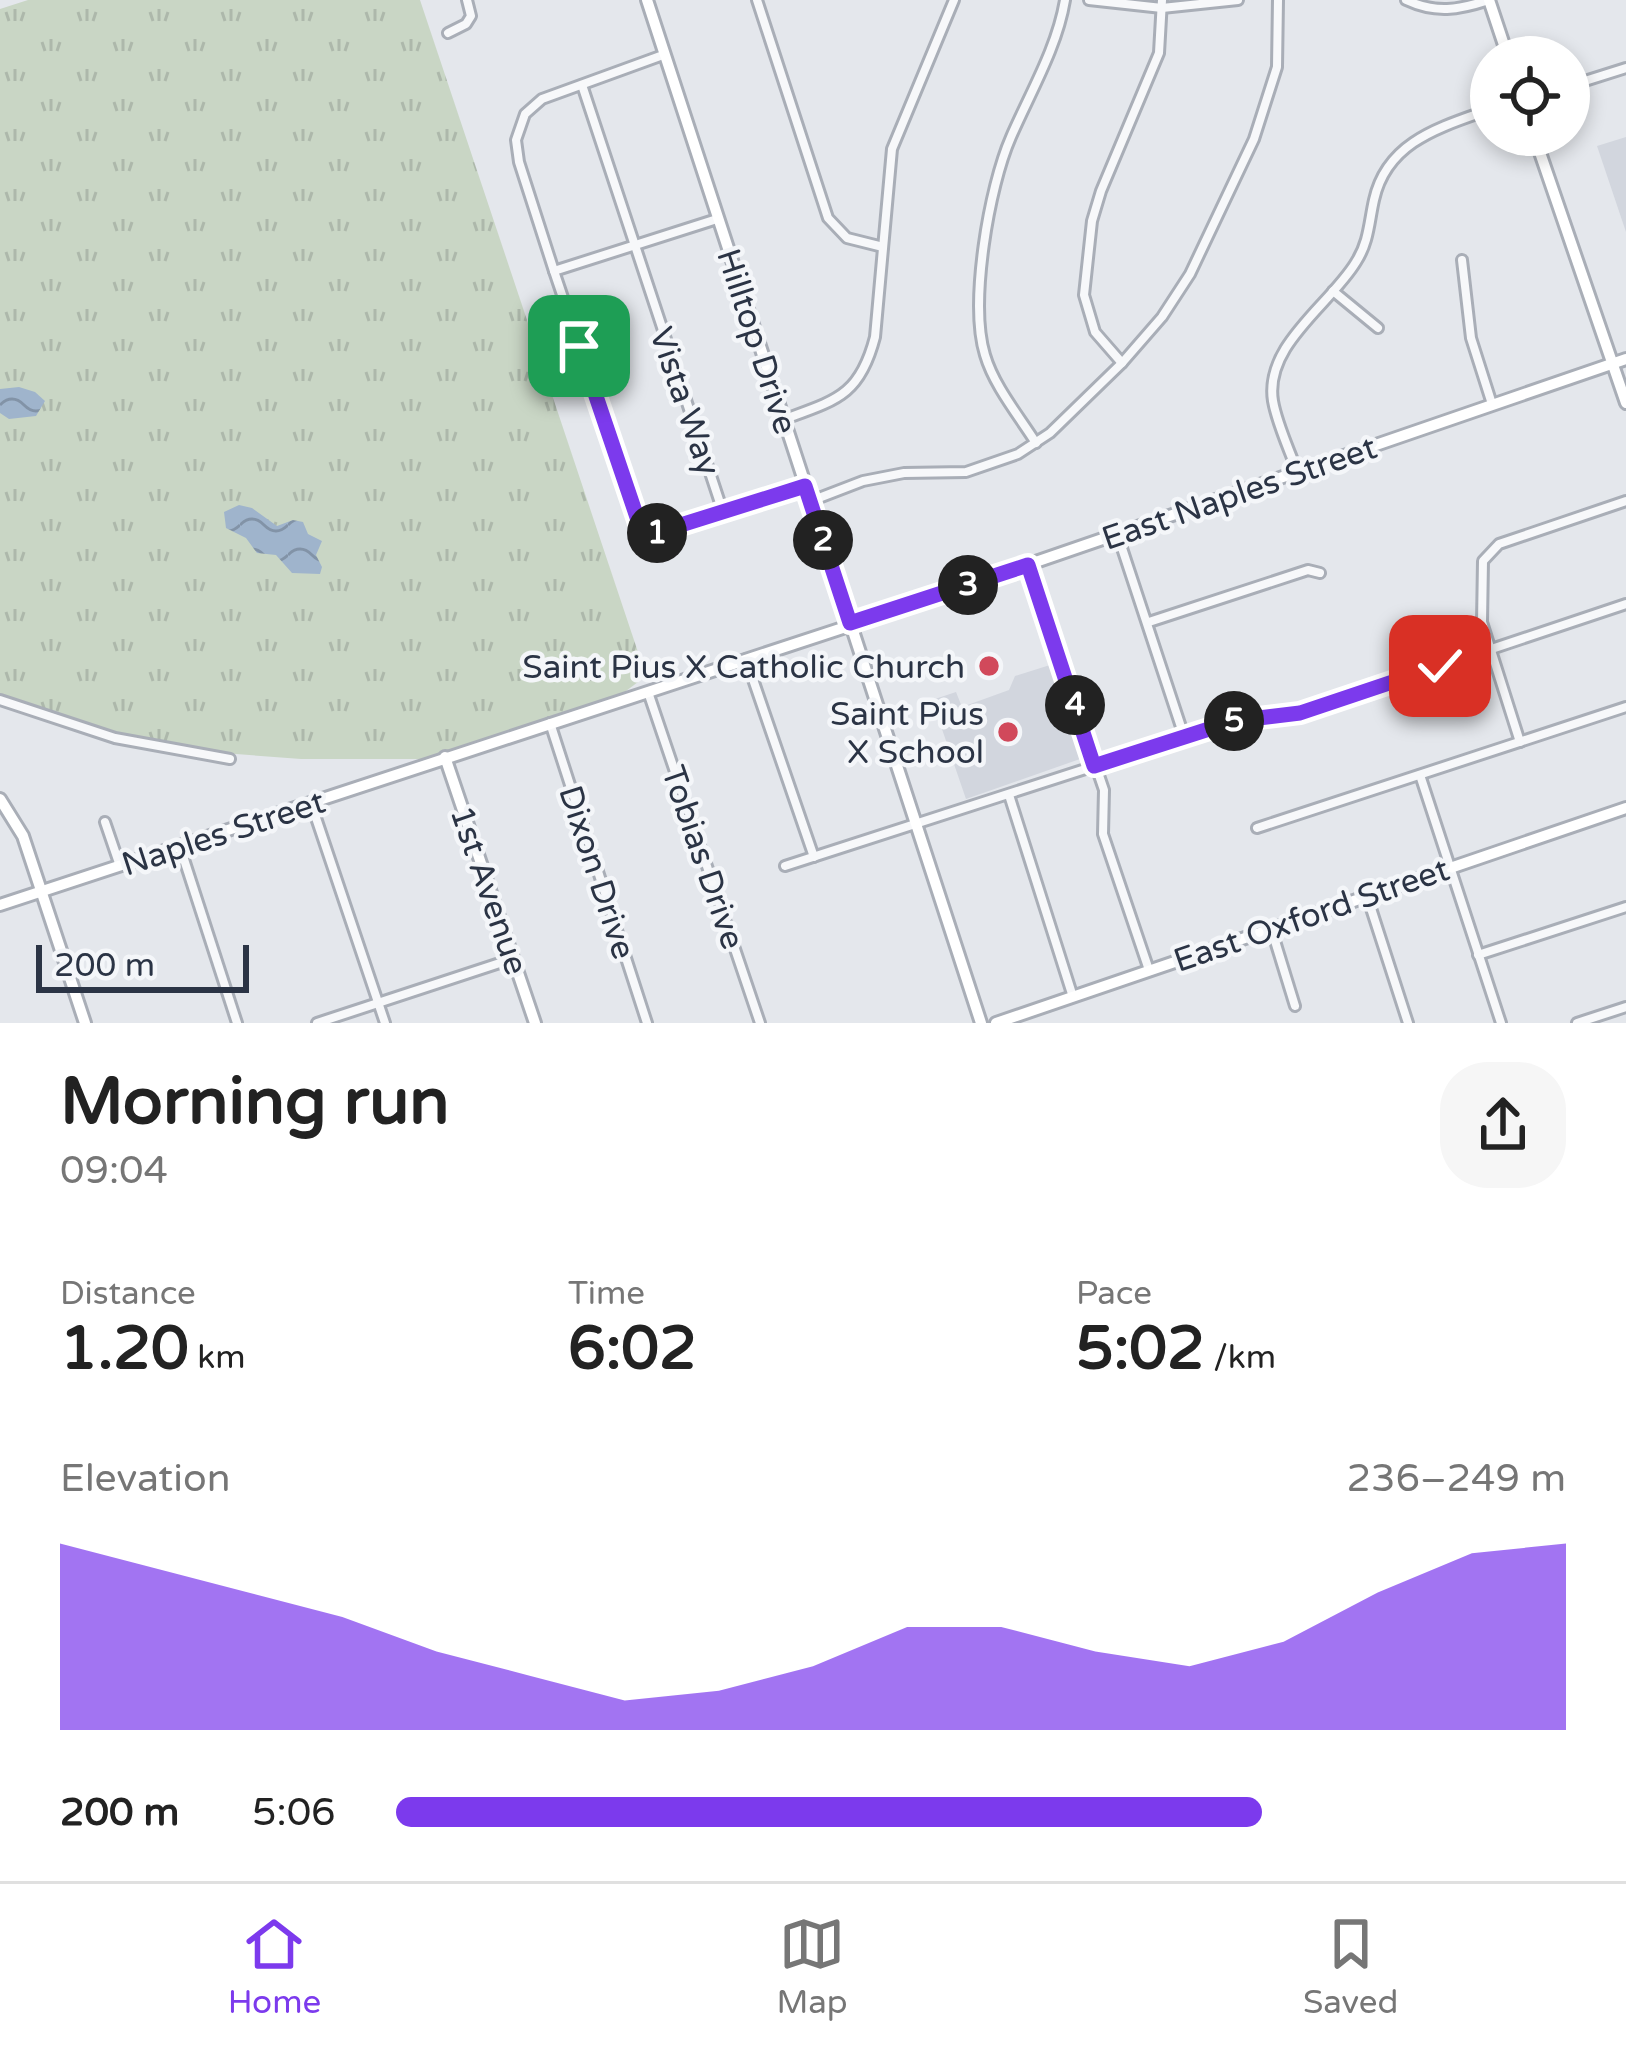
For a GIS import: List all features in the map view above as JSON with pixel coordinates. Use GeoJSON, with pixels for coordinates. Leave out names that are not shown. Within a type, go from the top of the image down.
{"type":"FeatureCollection","features":[{"type":"Feature","properties":{"kind":"street"},"geometry":{"type":"LineString","coordinates":[[448,33],[466,25],[471,16],[467,0]]}},
{"type":"Feature","properties":{"kind":"street","name":"Hilltop Drive"},"geometry":{"type":"LineString","coordinates":[[647,0],[981,1023]]}},
{"type":"Feature","properties":{"kind":"street"},"geometry":{"type":"LineString","coordinates":[[757,0],[828,218],[847,238],[883,247]]}},
{"type":"Feature","properties":{"kind":"street"},"geometry":{"type":"LineString","coordinates":[[785,419],[847,393],[868,365],[875,337],[892,149],[953,0]]}},
{"type":"Feature","properties":{"kind":"street"},"geometry":{"type":"LineString","coordinates":[[1036,443],[991,370],[981,335],[980,303],[997,176],[1061,23],[1066,0]]}},
{"type":"Feature","properties":{"kind":"street"},"geometry":{"type":"LineString","coordinates":[[1089,0],[1162,4],[1238,0]]}},
{"type":"Feature","properties":{"kind":"street"},"geometry":{"type":"LineString","coordinates":[[811,501],[863,481],[986,467],[1036,443],[1122,363],[1162,317],[1190,274],[1256,134],[1277,67],[1278,0]]}},
{"type":"Feature","properties":{"kind":"street"},"geometry":{"type":"LineString","coordinates":[[1406,0],[1452,11],[1489,0],[1501,36]]}},
{"type":"Feature","properties":{"kind":"street"},"geometry":{"type":"LineString","coordinates":[[1122,363],[1090,323],[1084,295],[1092,220],[1159,53],[1162,4]]}},
{"type":"Feature","properties":{"kind":"street"},"geometry":{"type":"LineString","coordinates":[[663,55],[542,99],[526,114],[516,140],[519,162],[554,271],[642,532],[652,534],[805,486]]}},
{"type":"Feature","properties":{"kind":"street"},"geometry":{"type":"LineString","coordinates":[[1590,79],[1626,68]]}},
{"type":"Feature","properties":{"kind":"street","name":"Vista Way"},"geometry":{"type":"LineString","coordinates":[[582,85],[723,512]]}},
{"type":"Feature","properties":{"kind":"street"},"geometry":{"type":"LineString","coordinates":[[1298,470],[1274,404],[1279,360],[1366,242],[1374,196],[1394,157],[1432,130],[1470,116]]}},
{"type":"Feature","properties":{"kind":"street"},"geometry":{"type":"LineString","coordinates":[[1541,156],[1626,403]]}},
{"type":"Feature","properties":{"kind":"street"},"geometry":{"type":"LineString","coordinates":[[554,271],[717,219]]}},
{"type":"Feature","properties":{"kind":"street"},"geometry":{"type":"LineString","coordinates":[[1462,260],[1471,338],[1492,404]]}},
{"type":"Feature","properties":{"kind":"street"},"geometry":{"type":"LineString","coordinates":[[1333,291],[1378,328]]}},
{"type":"Feature","properties":{"kind":"street","name":"East Naples Street"},"geometry":{"type":"LineString","coordinates":[[648,690],[1028,565],[1626,358]]}},
{"type":"Feature","properties":{"kind":"street"},"geometry":{"type":"LineString","coordinates":[[1520,742],[1481,611],[1481,571],[1487,554],[1520,536],[1626,501]]}},
{"type":"Feature","properties":{"kind":"street"},"geometry":{"type":"LineString","coordinates":[[1117,533],[1184,736]]}},
{"type":"Feature","properties":{"kind":"street"},"geometry":{"type":"LineString","coordinates":[[1028,565],[1106,797],[1103,834],[1148,970]]}},
{"type":"Feature","properties":{"kind":"street"},"geometry":{"type":"LineString","coordinates":[[1149,622],[1308,570],[1320,573]]}},
{"type":"Feature","properties":{"kind":"street"},"geometry":{"type":"LineString","coordinates":[[785,866],[1234,721],[1300,713],[1626,604]]}},
{"type":"Feature","properties":{"kind":"street"},"geometry":{"type":"LineString","coordinates":[[745,658],[814,857]]}},
{"type":"Feature","properties":{"kind":"street","name":"Naples Street"},"geometry":{"type":"LineString","coordinates":[[0,905],[648,690]]}},
{"type":"Feature","properties":{"kind":"street","name":"Tobias Drive"},"geometry":{"type":"LineString","coordinates":[[648,690],[760,1023]]}},
{"type":"Feature","properties":{"kind":"street"},"geometry":{"type":"LineString","coordinates":[[0,700],[115,738],[230,759]]}},
{"type":"Feature","properties":{"kind":"street"},"geometry":{"type":"LineString","coordinates":[[1257,828],[1626,707]]}},
{"type":"Feature","properties":{"kind":"street","name":"Dixon Drive"},"geometry":{"type":"LineString","coordinates":[[549,722],[647,1023]]}},
{"type":"Feature","properties":{"kind":"street","name":"1st Avenue"},"geometry":{"type":"LineString","coordinates":[[445,758],[535,1023]]}},
{"type":"Feature","properties":{"kind":"street"},"geometry":{"type":"LineString","coordinates":[[1420,775],[1501,1023]]}},
{"type":"Feature","properties":{"kind":"street"},"geometry":{"type":"LineString","coordinates":[[1009,795],[1073,997]]}},
{"type":"Feature","properties":{"kind":"street"},"geometry":{"type":"LineString","coordinates":[[0,799],[23,836],[85,1023]]}},
{"type":"Feature","properties":{"kind":"street"},"geometry":{"type":"LineString","coordinates":[[311,803],[385,1023]]}},
{"type":"Feature","properties":{"kind":"street","name":"East Oxford Street"},"geometry":{"type":"LineString","coordinates":[[996,1023],[1626,808]]}},
{"type":"Feature","properties":{"kind":"street"},"geometry":{"type":"LineString","coordinates":[[105,822],[120,866]]}},
{"type":"Feature","properties":{"kind":"street"},"geometry":{"type":"LineString","coordinates":[[180,847],[237,1023]]}},
{"type":"Feature","properties":{"kind":"street"},"geometry":{"type":"LineString","coordinates":[[1367,895],[1408,1023]]}},
{"type":"Feature","properties":{"kind":"street"},"geometry":{"type":"LineString","coordinates":[[1478,955],[1626,907]]}},
{"type":"Feature","properties":{"kind":"street"},"geometry":{"type":"LineString","coordinates":[[1270,926],[1295,1006]]}},
{"type":"Feature","properties":{"kind":"street"},"geometry":{"type":"LineString","coordinates":[[317,1023],[512,959]]}},
{"type":"Feature","properties":{"kind":"street"},"geometry":{"type":"LineString","coordinates":[[1577,1023],[1626,1006]]}},
{"type":"Feature","properties":{"kind":"shaded area"},"geometry":{"type":"Polygon","coordinates":[[[1626,137],[1626,232],[1597,146],[1626,137]]]}},
{"type":"Feature","properties":{"kind":"shaded area","name":"Saint Pius X School"},"geometry":{"type":"Polygon","coordinates":[[[1050,665],[1080,759],[966,799],[932,700],[956,692],[962,707],[1009,690],[1015,676],[1050,665]]]}},
{"type":"Feature","properties":{"kind":"green space"},"geometry":{"type":"Polygon","coordinates":[[[28,0],[420,0],[646,676],[606,706],[446,759],[301,759],[209,752],[133,740],[0,700],[0,9],[28,0]]]}},
{"type":"Feature","properties":{"kind":"water"},"geometry":{"type":"Polygon","coordinates":[[[19,387],[45,401],[36,416],[9,419],[0,413],[0,389],[19,387]]]}},
{"type":"Feature","properties":{"kind":"water"},"geometry":{"type":"Polygon","coordinates":[[[239,505],[252,508],[277,526],[303,522],[308,534],[322,541],[316,555],[320,574],[292,573],[276,555],[257,553],[246,538],[226,528],[224,512],[239,505]]]}},
{"type":"Feature","properties":{"kind":"place","name":"Saint Pius X Catholic Church"},"geometry":{"type":"Point","coordinates":[989,666]}},
{"type":"Feature","properties":{"kind":"place","name":"Saint Pius X School"},"geometry":{"type":"Point","coordinates":[1008,732]}},
{"type":"Feature","properties":{"kind":"route"},"geometry":{"type":"LineString","coordinates":[[579,346],[642,532],[652,534],[805,486],[850,623],[1028,565],[1094,766],[1234,721],[1300,713],[1440,666]]}}]}
